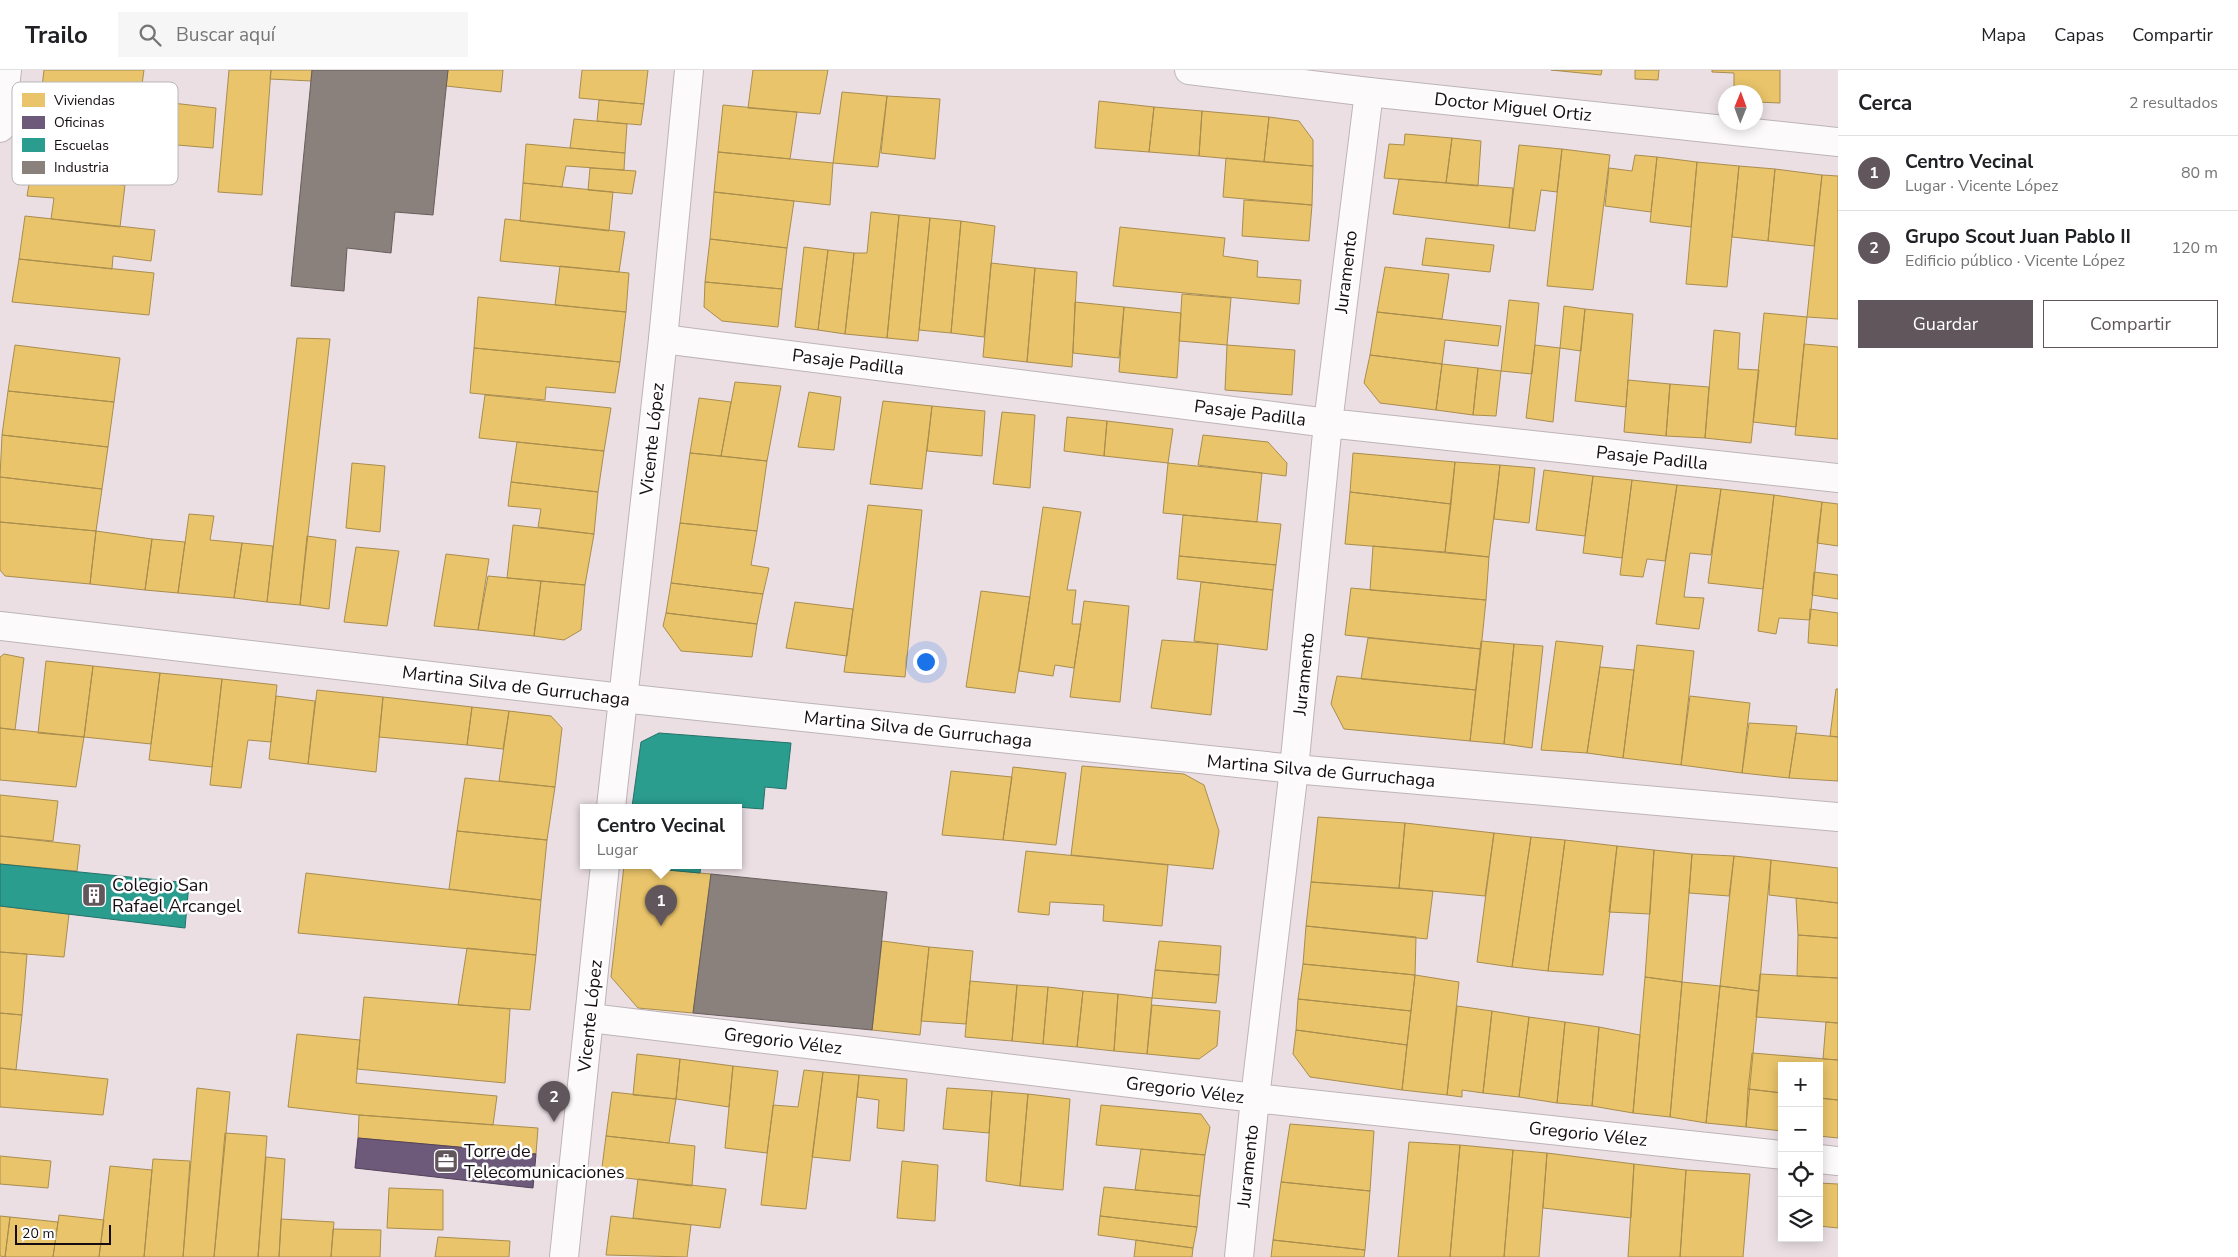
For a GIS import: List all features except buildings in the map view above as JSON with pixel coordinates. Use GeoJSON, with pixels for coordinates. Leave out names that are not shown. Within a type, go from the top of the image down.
{"type":"FeatureCollection","features":[{"type":"Feature","properties":{"kind":"street"},"geometry":{"type":"LineString","coordinates":[[0,128],[7,70]]}},
{"type":"Feature","properties":{"kind":"street","name":"Vicente López"},"geometry":{"type":"LineString","coordinates":[[611,804],[663,339],[689,70]]}},
{"type":"Feature","properties":{"kind":"street","name":"Doctor Miguel Ortiz"},"geometry":{"type":"LineString","coordinates":[[1189,70],[1369,92],[1838,142]]}},
{"type":"Feature","properties":{"kind":"street","name":"Juramento"},"geometry":{"type":"LineString","coordinates":[[1239,1257],[1254,1098],[1294,769],[1328,423],[1369,92]]}},
{"type":"Feature","properties":{"kind":"street","name":"Pasaje Padilla"},"geometry":{"type":"LineString","coordinates":[[663,339],[1328,423],[1838,478]]}},
{"type":"Feature","properties":{"kind":"street","name":"Martina Silva de Gurruchaga"},"geometry":{"type":"LineString","coordinates":[[0,626],[622,698],[1294,769],[1838,817]]}},
{"type":"Feature","properties":{"kind":"street","name":"Vicente López"},"geometry":{"type":"LineString","coordinates":[[564,1257],[605,869]]}},
{"type":"Feature","properties":{"kind":"street","name":"Gregorio Vélez"},"geometry":{"type":"LineString","coordinates":[[590,1018],[1254,1098],[1778,1155]]}},
{"type":"Feature","properties":{"kind":"street"},"geometry":{"type":"LineString","coordinates":[[1823,1159],[1838,1161]]}},
{"type":"Feature","properties":{"kind":"place","name":"Colegio San Rafael Arcangel"},"geometry":{"type":"Point","coordinates":[94,895]}},
{"type":"Feature","properties":{"kind":"place","name":"Centro Vecinal"},"geometry":{"type":"Point","coordinates":[661,926]}},
{"type":"Feature","properties":{"kind":"place","name":"Grupo Scout Juan Pablo II"},"geometry":{"type":"Point","coordinates":[554,1122]}},
{"type":"Feature","properties":{"kind":"place","name":"Torre de Telecomunicaciones"},"geometry":{"type":"Point","coordinates":[446,1161]}}]}
